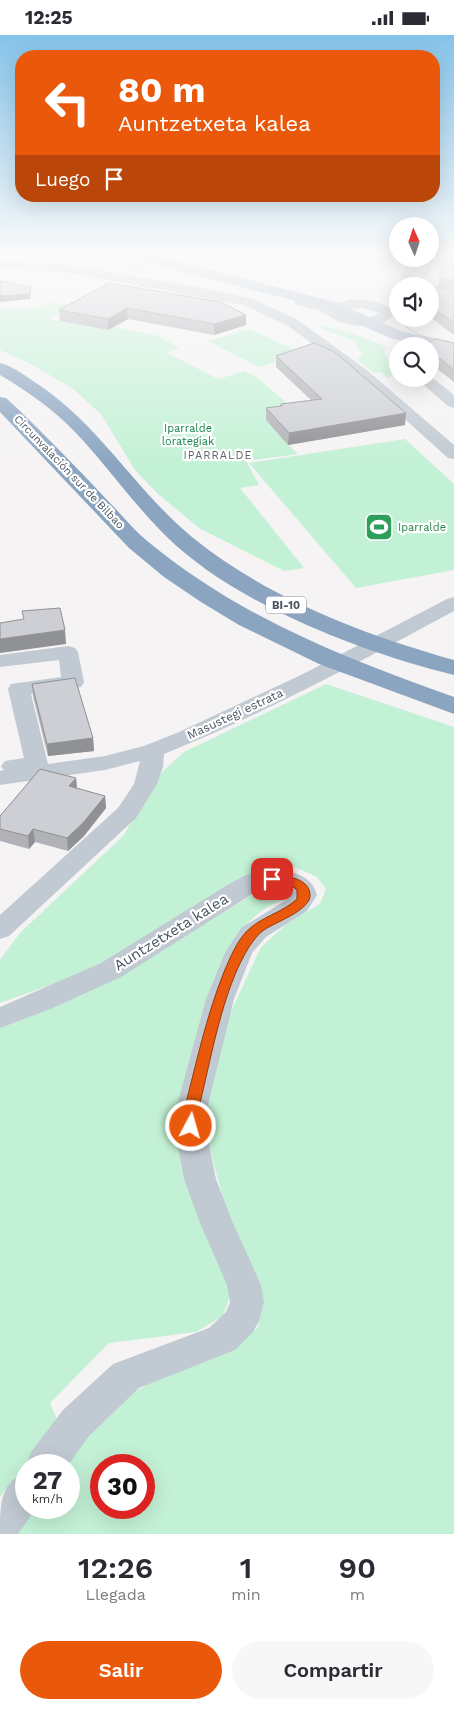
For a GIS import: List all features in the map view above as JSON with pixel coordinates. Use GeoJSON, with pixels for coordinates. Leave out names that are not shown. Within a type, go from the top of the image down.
{"type":"FeatureCollection","features":[{"type":"Feature","properties":{"kind":"highway","name":"BI-10"},"geometry":{"type":"LineString","coordinates":[[0,368],[25,382],[73,420],[174,532],[203,555],[262,594],[338,629],[409,655],[454,667]]}},
{"type":"Feature","properties":{"kind":"highway","name":"Circunvalación sur de Bilbao"},"geometry":{"type":"LineString","coordinates":[[0,402],[34,433],[136,542],[213,602],[264,630],[364,675],[454,706]]}},
{"type":"Feature","properties":{"kind":"main road"},"geometry":{"type":"LineString","coordinates":[[374,324],[395,334],[407,337]]}},
{"type":"Feature","properties":{"kind":"main road"},"geometry":{"type":"LineString","coordinates":[[410,327],[414,330],[454,337]]}},
{"type":"Feature","properties":{"kind":"main road"},"geometry":{"type":"LineString","coordinates":[[439,345],[454,348]]}},
{"type":"Feature","properties":{"kind":"street"},"geometry":{"type":"LineString","coordinates":[[294,324],[363,374],[454,454]]}},
{"type":"Feature","properties":{"kind":"street"},"geometry":{"type":"LineString","coordinates":[[435,387],[454,403]]}},
{"type":"Feature","properties":{"kind":"street","name":"Masustegi estrata"},"geometry":{"type":"LineString","coordinates":[[0,778],[104,763],[152,751],[187,737],[311,679],[454,603]]}},
{"type":"Feature","properties":{"kind":"street"},"geometry":{"type":"LineString","coordinates":[[0,661],[68,652],[74,682],[19,689],[37,763],[0,768]]}},
{"type":"Feature","properties":{"kind":"street"},"geometry":{"type":"LineString","coordinates":[[0,930],[127,813],[136,801],[154,761],[152,751]]}},
{"type":"Feature","properties":{"kind":"street","name":"Auntzetxeta kalea"},"geometry":{"type":"LineString","coordinates":[[0,1018],[111,970],[238,890],[258,880],[272,879],[294,882],[302,888],[304,893],[303,900],[296,907],[260,927],[250,936],[238,954],[220,1000],[191,1111],[191,1141],[197,1174],[244,1285],[247,1302],[241,1321],[222,1339],[126,1376],[76,1423],[53,1454]]}},
{"type":"Feature","properties":{"kind":"street"},"geometry":{"type":"LineString","coordinates":[[0,1525],[15,1505]]}},
{"type":"Feature","properties":{"kind":"green space","name":"Iparralde lorategiak"},"geometry":{"type":"Polygon","coordinates":[[[0,324],[76,324],[108,330],[114,327],[159,336],[179,348],[166,352],[218,379],[245,371],[259,379],[298,413],[288,445],[298,454],[246,461],[259,485],[240,488],[304,568],[284,571],[199,528],[158,494],[135,470],[101,414],[72,388],[27,362],[0,350],[0,324]]]}},
{"type":"Feature","properties":{"kind":"green space"},"geometry":{"type":"Polygon","coordinates":[[[317,324],[355,334],[387,347],[384,350],[389,360],[389,378],[381,372],[374,373],[357,360],[364,354],[357,349],[355,341],[320,327],[317,324]]]}},
{"type":"Feature","properties":{"kind":"green space"},"geometry":{"type":"Polygon","coordinates":[[[250,329],[303,354],[259,367],[208,341],[250,329]]]}},
{"type":"Feature","properties":{"kind":"green space","name":"Iparralde"},"geometry":{"type":"Polygon","coordinates":[[[405,439],[454,484],[454,570],[356,588],[249,463],[405,439]]]}},
{"type":"Feature","properties":{"kind":"green space"},"geometry":{"type":"Polygon","coordinates":[[[326,684],[454,727],[454,1534],[14,1534],[26,1519],[80,1519],[80,1454],[70,1454],[83,1435],[134,1392],[176,1369],[228,1353],[258,1327],[262,1291],[225,1205],[202,1120],[227,1020],[261,947],[290,921],[320,904],[326,889],[317,877],[295,867],[254,874],[136,947],[59,982],[0,1003],[0,960],[20,933],[123,836],[162,772],[184,752],[326,684]]]}},
{"type":"Feature","properties":{"kind":"green space"},"geometry":{"type":"Polygon","coordinates":[[[266,891],[283,892],[284,899],[255,916],[233,942],[177,1130],[181,1161],[223,1267],[231,1293],[223,1316],[196,1332],[109,1343],[50,1403],[58,1422],[33,1454],[15,1454],[15,1478],[0,1497],[0,1027],[80,996],[130,969],[249,897],[266,891]]]}},
{"type":"Feature","properties":{"kind":"building"},"geometry":{"type":"Polygon","coordinates":[[[439,340],[454,343],[454,370],[439,358],[439,340]]]}},
{"type":"Feature","properties":{"kind":"building"},"geometry":{"type":"Polygon","coordinates":[[[314,343],[333,351],[406,413],[289,433],[266,408],[282,406],[281,404],[322,399],[276,356],[314,343]]]}},
{"type":"Feature","properties":{"kind":"building"},"geometry":{"type":"Polygon","coordinates":[[[60,608],[65,630],[0,639],[0,623],[24,619],[22,611],[60,608]]]}},
{"type":"Feature","properties":{"kind":"building"},"geometry":{"type":"Polygon","coordinates":[[[75,678],[93,738],[47,744],[32,684],[75,678]]]}},
{"type":"Feature","properties":{"kind":"building"},"geometry":{"type":"Polygon","coordinates":[[[40,769],[76,778],[69,786],[105,796],[83,823],[67,838],[33,829],[28,836],[0,829],[0,816],[40,769]]]}},
{"type":"Feature","properties":{"kind":"tram line"},"geometry":{"type":"LineString","coordinates":[[406,327],[422,336],[454,343]]}},
{"type":"Feature","properties":{"kind":"place","name":"Iparralde"},"geometry":{"type":"Point","coordinates":[379,527]}},
{"type":"Feature","properties":{"kind":"district","name":"IPARRALDE"},"geometry":{"type":"Point","coordinates":[218,455]}},
{"type":"Feature","properties":{"kind":"route"},"geometry":{"type":"LineString","coordinates":[[191,1126],[191,1111],[220,1000],[238,954],[250,936],[260,927],[296,907],[303,900],[304,893],[302,888],[294,882],[284,879],[272,879]]}}]}
